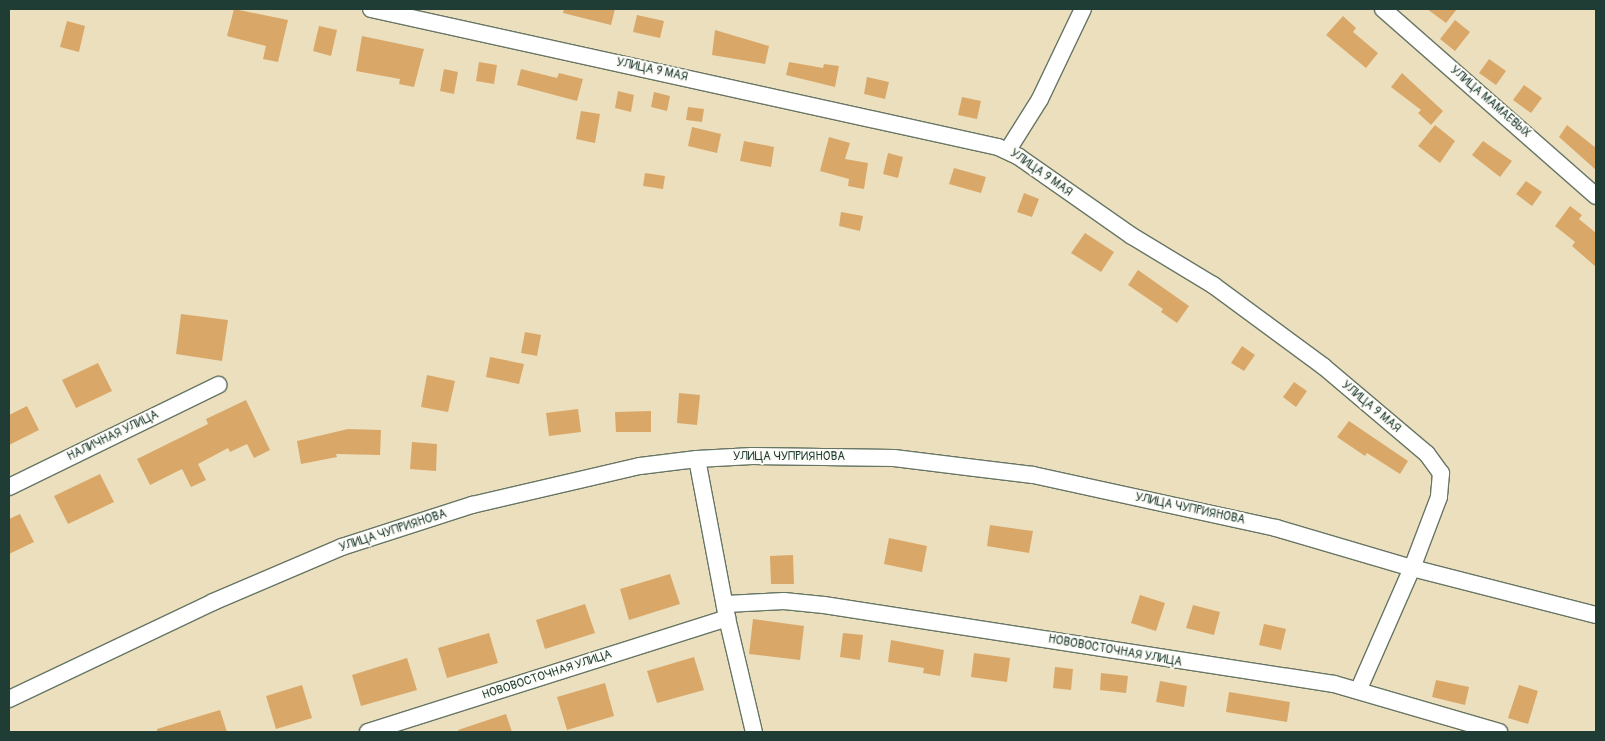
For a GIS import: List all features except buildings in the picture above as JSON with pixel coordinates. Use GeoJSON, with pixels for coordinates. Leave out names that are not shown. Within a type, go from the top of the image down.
{"type":"FeatureCollection","features":[{"type":"Feature","properties":{"kind":"street","name":"УЛИЦА 9 МАЯ"},"geometry":{"type":"LineString","coordinates":[[371,9],[1008,150],[1266,323],[1437,464],[1442,485],[1412,568],[1360,689]]}},
{"type":"Feature","properties":{"kind":"street"},"geometry":{"type":"LineString","coordinates":[[1008,150],[1040,99],[1083,9]]}},
{"type":"Feature","properties":{"kind":"street","name":"УЛИЦА МАМАЕВЫХ"},"geometry":{"type":"LineString","coordinates":[[1383,9],[1596,196]]}},
{"type":"Feature","properties":{"kind":"street","name":"НАЛИЧНАЯ УЛИЦА"},"geometry":{"type":"LineString","coordinates":[[9,487],[218,385]]}},
{"type":"Feature","properties":{"kind":"street","name":"УЛИЦА ЧУПРИЯНОВА"},"geometry":{"type":"LineString","coordinates":[[9,699],[213,602],[342,547],[472,505],[640,466],[697,459],[752,456],[894,458],[1033,475],[1276,528],[1412,568],[1596,615]]}},
{"type":"Feature","properties":{"kind":"street"},"geometry":{"type":"LineString","coordinates":[[697,459],[726,611],[754,732]]}},
{"type":"Feature","properties":{"kind":"street","name":"НОВОВОСТОЧНАЯ УЛИЦА"},"geometry":{"type":"LineString","coordinates":[[368,732],[726,611],[784,601],[824,605],[1360,689],[1499,732]]}}]}
